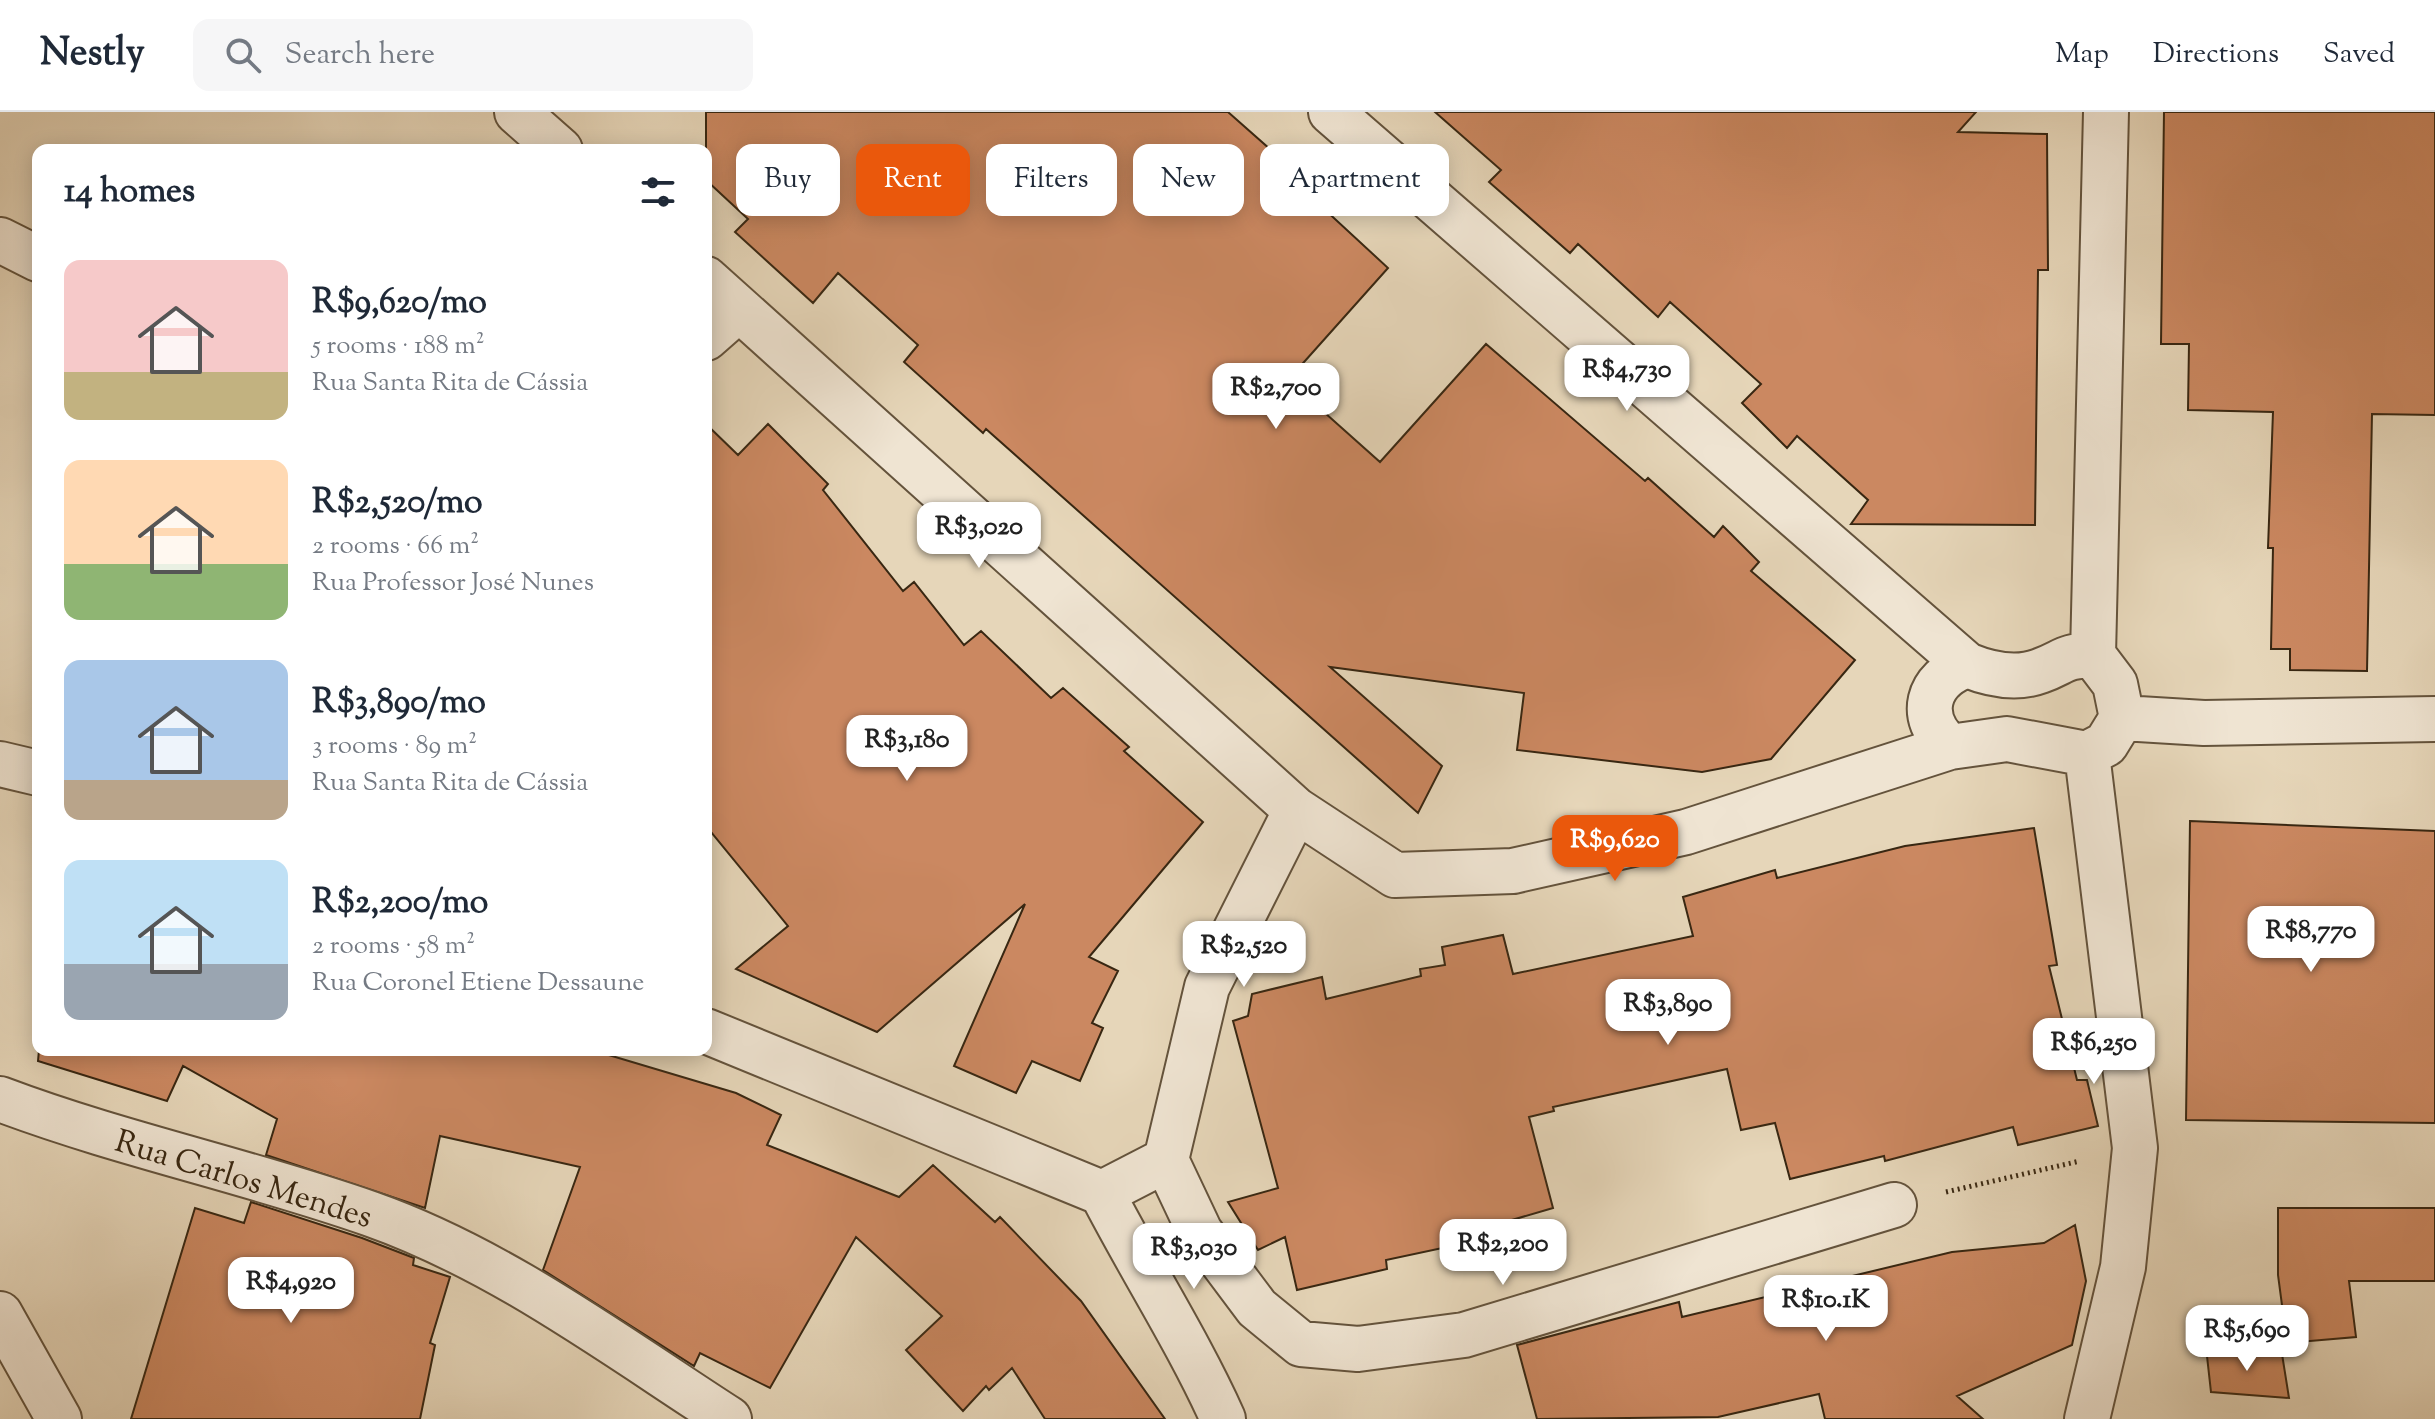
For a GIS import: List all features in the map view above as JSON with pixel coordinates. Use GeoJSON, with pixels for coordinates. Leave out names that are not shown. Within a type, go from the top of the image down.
{"type":"FeatureCollection","features":[{"type":"Feature","properties":{"kind":"street"},"geometry":{"type":"LineString","coordinates":[[517,112],[553,144]]}},
{"type":"Feature","properties":{"kind":"street"},"geometry":{"type":"LineString","coordinates":[[1331,112],[1967,665],[1991,674],[2021,674],[2039,671],[2068,656],[2093,655]]}},
{"type":"Feature","properties":{"kind":"street"},"geometry":{"type":"LineString","coordinates":[[712,284],[1296,810],[1395,875],[1513,871],[1686,832],[1950,747],[2007,739],[2087,754],[2106,744],[2122,718],[2115,684],[2093,655],[2106,112]]}},
{"type":"Feature","properties":{"kind":"street"},"geometry":{"type":"LineString","coordinates":[[0,240],[32,256]]}},
{"type":"Feature","properties":{"kind":"street"},"geometry":{"type":"LineString","coordinates":[[712,333],[739,309]]}},
{"type":"Feature","properties":{"kind":"street"},"geometry":{"type":"LineString","coordinates":[[1950,747],[1936,735],[1930,712],[1933,689],[1945,672],[1967,665]]}},
{"type":"Feature","properties":{"kind":"street"},"geometry":{"type":"LineString","coordinates":[[2122,718],[2204,723],[2435,719]]}},
{"type":"Feature","properties":{"kind":"street"},"geometry":{"type":"LineString","coordinates":[[2087,754],[2135,1148],[2123,1267],[2087,1419]]}},
{"type":"Feature","properties":{"kind":"street"},"geometry":{"type":"LineString","coordinates":[[0,764],[32,772]]}},
{"type":"Feature","properties":{"kind":"street"},"geometry":{"type":"LineString","coordinates":[[1296,810],[1207,987],[1166,1160],[1200,1232],[1257,1308],[1301,1344],[1358,1349],[1464,1335],[1894,1205]]}},
{"type":"Feature","properties":{"kind":"street"},"geometry":{"type":"LineString","coordinates":[[712,1033],[1102,1193],[1139,1265],[1201,1369],[1223,1419]]}},
{"type":"Feature","properties":{"kind":"street","name":"Rua Carlos Mendes"},"geometry":{"type":"LineString","coordinates":[[0,1099],[79,1129],[386,1220],[496,1270],[729,1419]]}},
{"type":"Feature","properties":{"kind":"street"},"geometry":{"type":"LineString","coordinates":[[1102,1193],[1166,1160]]}},
{"type":"Feature","properties":{"kind":"street"},"geometry":{"type":"LineString","coordinates":[[0,1314],[59,1419]]}},
{"type":"Feature","properties":{"kind":"path"},"geometry":{"type":"LineString","coordinates":[[1894,1205],[2135,1148]]}},
{"type":"Feature","properties":{"kind":"building"},"geometry":{"type":"Polygon","coordinates":[[[706,112],[1228,112],[1264,144],[1260,144],[1260,216],[1332,216],[1388,268],[1288,380],[1380,462],[1486,344],[1714,537],[1723,526],[1759,562],[1751,571],[1855,660],[1771,759],[1702,772],[1517,750],[1524,693],[1330,667],[1442,766],[1418,813],[986,429],[983,433],[904,362],[918,345],[838,273],[813,303],[735,232],[748,219],[745,216],[840,216],[840,144],[736,144],[736,208],[712,186],[712,144],[706,144],[706,112]]]}},
{"type":"Feature","properties":{"kind":"building"},"geometry":{"type":"Polygon","coordinates":[[[1435,112],[1976,112],[1958,132],[2047,134],[2048,270],[2038,270],[2035,525],[1851,524],[1868,500],[1797,436],[1787,448],[1742,403],[1761,384],[1670,302],[1658,317],[1578,244],[1570,253],[1489,182],[1501,170],[1435,112]]]}},
{"type":"Feature","properties":{"kind":"building"},"geometry":{"type":"Polygon","coordinates":[[[2164,112],[2435,112],[2435,415],[2372,414],[2367,671],[2290,670],[2290,649],[2271,649],[2273,548],[2268,548],[2273,412],[2188,410],[2189,344],[2161,344],[2164,112]]]}},
{"type":"Feature","properties":{"kind":"building"},"geometry":{"type":"Polygon","coordinates":[[[768,424],[828,484],[823,490],[903,591],[914,582],[964,645],[981,631],[1051,698],[1063,688],[1129,747],[1124,751],[1203,822],[1089,957],[1118,971],[1092,1023],[1103,1028],[1080,1081],[1032,1061],[1016,1093],[954,1066],[1025,904],[877,1032],[736,969],[788,926],[712,833],[712,430],[738,455],[768,424]]]}},
{"type":"Feature","properties":{"kind":"building"},"geometry":{"type":"Polygon","coordinates":[[[2190,821],[2435,831],[2435,1123],[2186,1120],[2190,821]]]}},
{"type":"Feature","properties":{"kind":"building"},"geometry":{"type":"Polygon","coordinates":[[[2034,828],[2057,965],[2049,966],[2077,1080],[2087,1080],[2098,1126],[2018,1145],[2013,1127],[1885,1161],[1884,1156],[1790,1179],[1775,1123],[1741,1130],[1727,1069],[1553,1107],[1554,1111],[1529,1117],[1553,1208],[1464,1234],[1466,1243],[1386,1260],[1387,1269],[1297,1290],[1285,1237],[1258,1250],[1228,1202],[1278,1188],[1233,1021],[1248,1016],[1252,994],[1322,977],[1326,999],[1421,976],[1420,969],[1445,965],[1442,947],[1503,935],[1513,974],[1693,936],[1683,897],[1775,870],[1777,878],[1905,846],[2034,828]]]}},
{"type":"Feature","properties":{"kind":"building"},"geometry":{"type":"Polygon","coordinates":[[[38,1056],[612,1056],[736,1093],[781,1115],[767,1145],[899,1197],[933,1165],[995,1222],[1000,1217],[1081,1301],[1165,1419],[1045,1419],[1012,1368],[989,1390],[986,1386],[963,1411],[906,1350],[942,1316],[856,1237],[770,1388],[700,1353],[694,1366],[543,1270],[580,1167],[440,1136],[425,1208],[266,1155],[277,1119],[183,1066],[167,1101],[38,1061],[38,1056]]]}},
{"type":"Feature","properties":{"kind":"building"},"geometry":{"type":"Polygon","coordinates":[[[251,1202],[362,1238],[414,1258],[413,1265],[450,1277],[430,1343],[435,1345],[420,1419],[131,1419],[195,1208],[244,1223],[251,1202]]]}},
{"type":"Feature","properties":{"kind":"building"},"geometry":{"type":"Polygon","coordinates":[[[2278,1208],[2435,1208],[2435,1281],[2349,1281],[2356,1337],[2287,1343],[2278,1275],[2278,1208]]]}},
{"type":"Feature","properties":{"kind":"building"},"geometry":{"type":"Polygon","coordinates":[[[2075,1225],[2086,1281],[2072,1345],[1957,1396],[1983,1419],[1825,1419],[1819,1394],[1718,1417],[1537,1419],[1517,1345],[1679,1302],[1682,1317],[1952,1252],[2044,1243],[2075,1225]]]}},
{"type":"Feature","properties":{"kind":"building"},"geometry":{"type":"Polygon","coordinates":[[[2206,1347],[2282,1354],[2289,1398],[2211,1392],[2206,1347]]]}}]}
